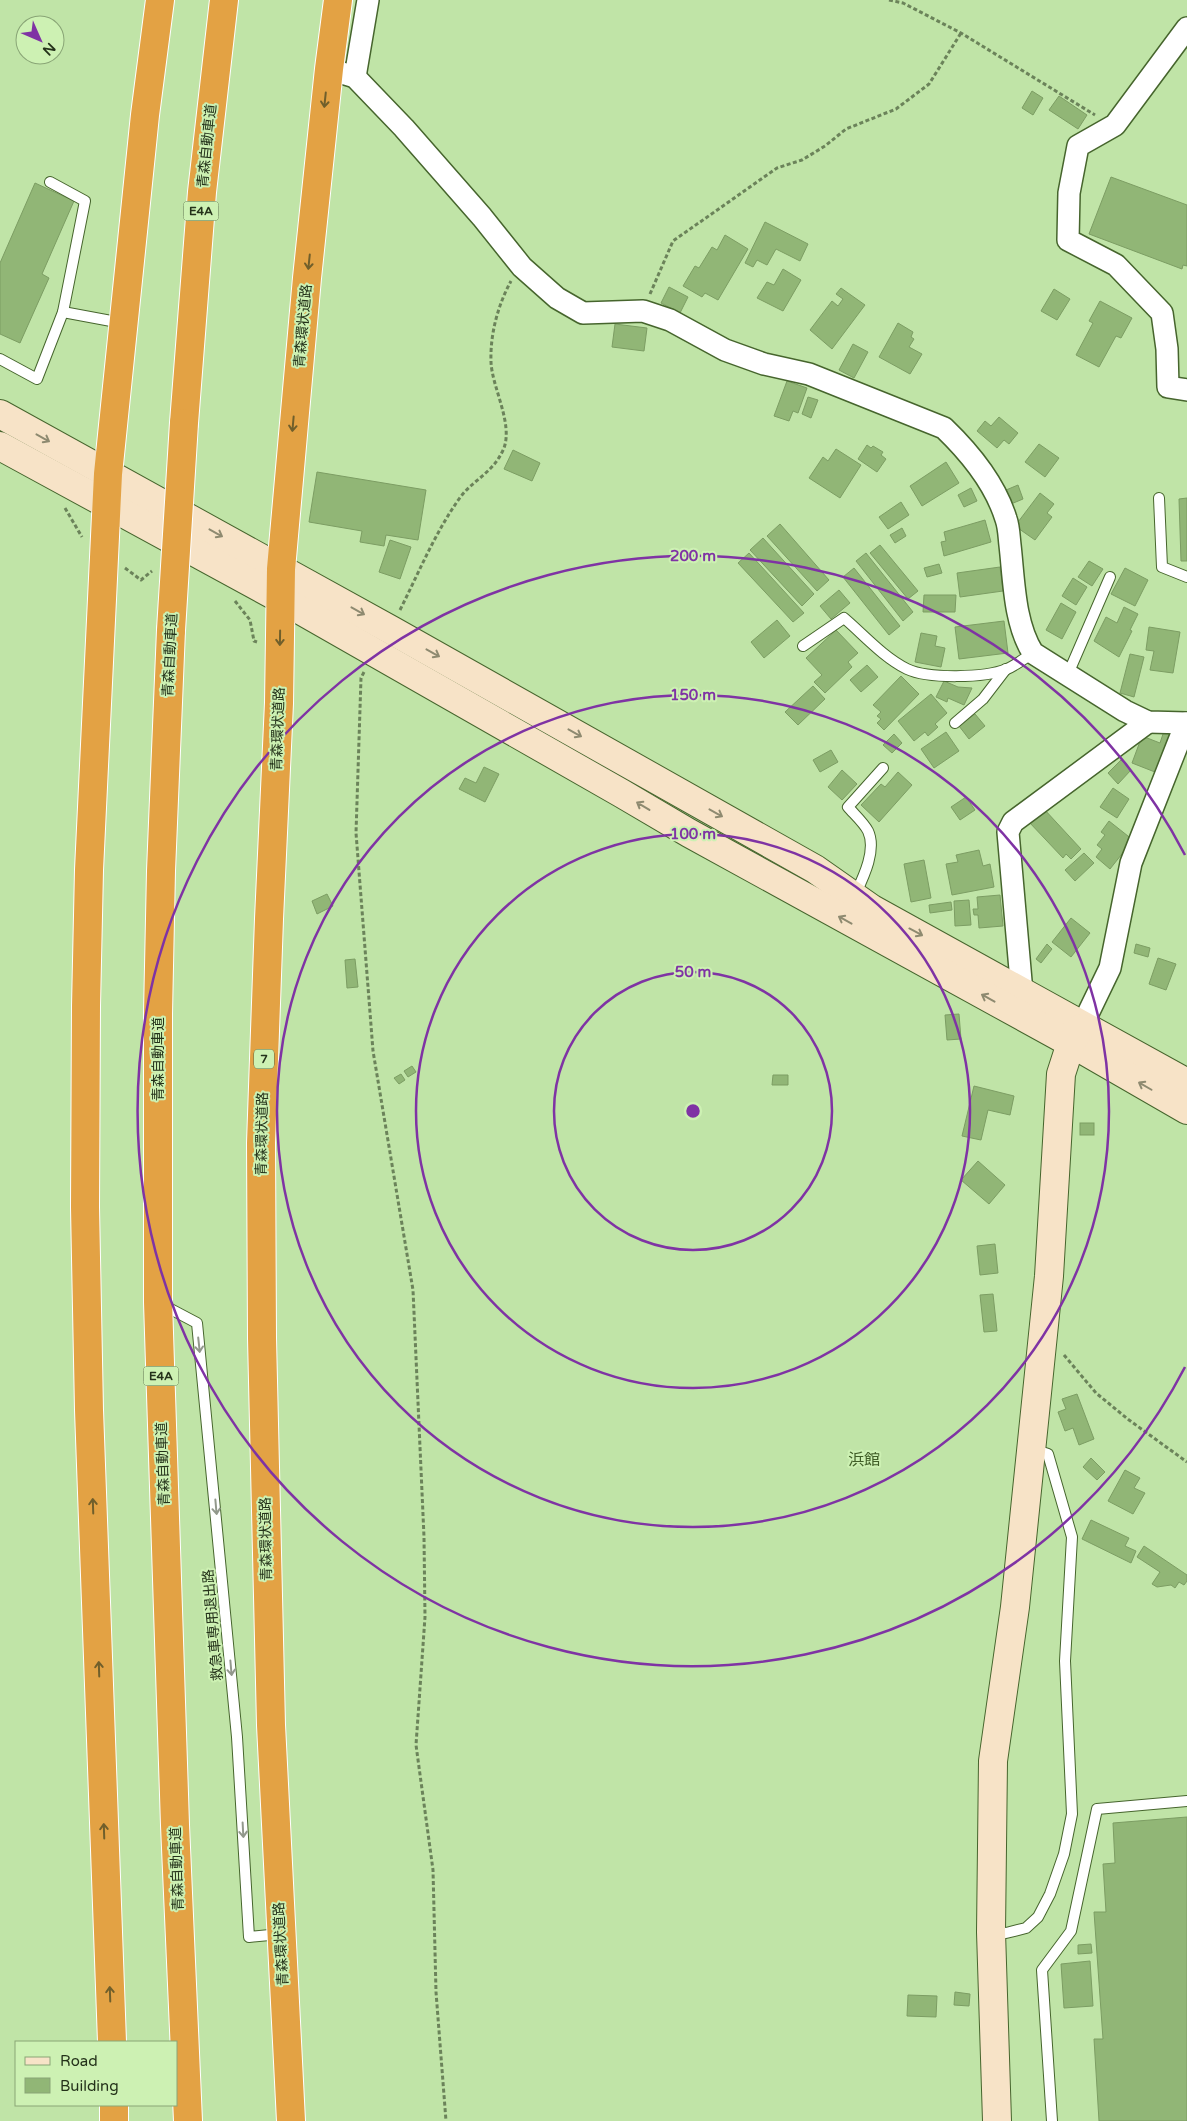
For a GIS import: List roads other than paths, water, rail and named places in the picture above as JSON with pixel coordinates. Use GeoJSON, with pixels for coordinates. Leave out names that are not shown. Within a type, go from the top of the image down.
{"type":"FeatureCollection","features":[{"type":"Feature","properties":{"kind":"highway"},"geometry":{"type":"LineString","coordinates":[[112,2041],[84,1207],[89,870],[108,474],[145,115],[160,0]]}},
{"type":"Feature","properties":{"kind":"highway","name":"青森自動車道"},"geometry":{"type":"LineString","coordinates":[[188,2121],[174,1785],[158,1302],[158,1004],[161,870],[171,630],[184,423],[202,192],[224,0]]}},
{"type":"Feature","properties":{"kind":"highway","name":"青森環状道路"},"geometry":{"type":"LineString","coordinates":[[291,2121],[271,1725],[266,1529],[261,1143],[279,704],[281,569],[305,297],[338,0]]}},
{"type":"Feature","properties":{"kind":"highway"},"geometry":{"type":"LineString","coordinates":[[114,2106],[114,2121]]}},
{"type":"Feature","properties":{"kind":"street"},"geometry":{"type":"LineString","coordinates":[[355,77],[368,0]]}},
{"type":"Feature","properties":{"kind":"street"},"geometry":{"type":"LineString","coordinates":[[1187,28],[1115,125],[1078,146],[1069,193],[1068,240],[1116,265],[1162,314],[1167,349],[1168,387],[1187,390]]}},
{"type":"Feature","properties":{"kind":"street"},"geometry":{"type":"LineString","coordinates":[[329,69],[355,77],[404,128],[482,217],[522,267],[557,298],[583,313],[643,311],[670,320],[725,350],[764,364],[809,374],[944,428],[962,445],[980,468],[1007,520],[1018,608],[1028,644],[1033,653],[1125,711],[1148,722],[1187,723],[1131,863],[1110,968],[1077,1034],[1061,1074],[1044,1332],[1015,1607],[993,1761],[991,1932],[997,2121]]}},
{"type":"Feature","properties":{"kind":"street"},"geometry":{"type":"LineString","coordinates":[[0,414],[391,630],[815,869],[872,909],[1023,1004]]}},
{"type":"Feature","properties":{"kind":"street"},"geometry":{"type":"LineString","coordinates":[[0,446],[375,652],[689,834],[1023,1004],[1077,1034],[1187,1083]]}},
{"type":"Feature","properties":{"kind":"street"},"geometry":{"type":"LineString","coordinates":[[1023,1004],[1008,832],[1013,822],[1148,722]]}},
{"type":"Feature","properties":{"kind":"street"},"geometry":{"type":"LineString","coordinates":[[1077,1034],[1187,1110]]}},
{"type":"Feature","properties":{"kind":"lane"},"geometry":{"type":"LineString","coordinates":[[0,358],[37,378],[63,312],[85,201],[50,182]]}},
{"type":"Feature","properties":{"kind":"lane"},"geometry":{"type":"LineString","coordinates":[[63,312],[123,323]]}},
{"type":"Feature","properties":{"kind":"lane"},"geometry":{"type":"LineString","coordinates":[[1159,498],[1162,567],[1187,577]]}},
{"type":"Feature","properties":{"kind":"lane"},"geometry":{"type":"LineString","coordinates":[[1068,674],[1110,577]]}},
{"type":"Feature","properties":{"kind":"lane"},"geometry":{"type":"LineString","coordinates":[[804,646],[844,618],[885,654],[908,670],[933,676],[966,676],[1006,669],[1033,653]]}},
{"type":"Feature","properties":{"kind":"lane"},"geometry":{"type":"LineString","coordinates":[[954,723],[983,699],[1006,669]]}},
{"type":"Feature","properties":{"kind":"lane"},"geometry":{"type":"LineString","coordinates":[[854,896],[861,882],[871,848],[868,831],[848,807],[883,768]]}},
{"type":"Feature","properties":{"kind":"lane","name":"救急車専用退出路"},"geometry":{"type":"LineString","coordinates":[[158,1302],[197,1323],[238,1737],[249,1937],[281,1934]]}},
{"type":"Feature","properties":{"kind":"lane"},"geometry":{"type":"LineString","coordinates":[[991,1932],[1006,1933],[1026,1928],[1038,1917],[1050,1894],[1064,1854],[1072,1814],[1065,1660],[1072,1538],[1048,1454],[1032,1449]]}},
{"type":"Feature","properties":{"kind":"lane"},"geometry":{"type":"LineString","coordinates":[[1052,2121],[1042,1970],[1071,1931],[1097,1809],[1187,1801]]}},
{"type":"Feature","properties":{"kind":"district","name":"浜館"},"geometry":{"type":"Point","coordinates":[864,1460]}}]}
